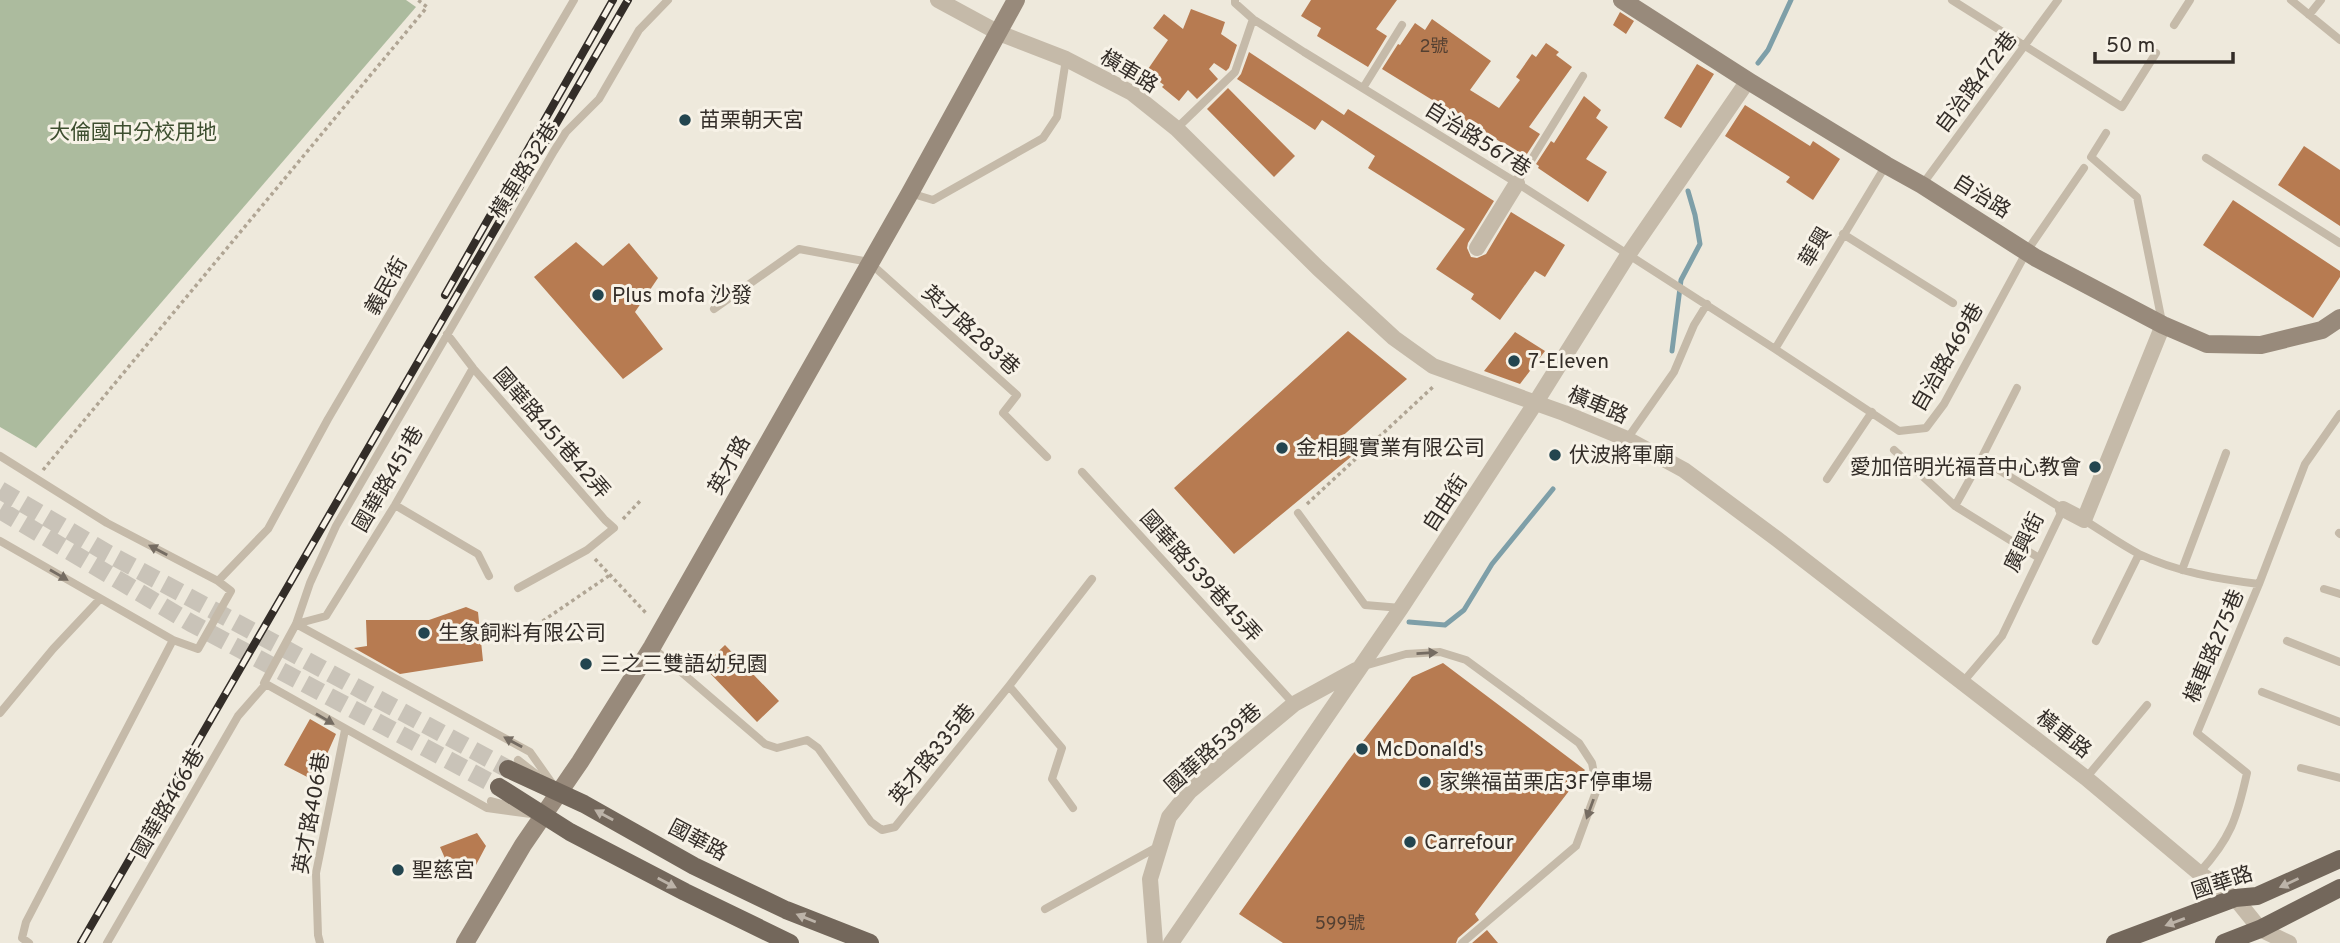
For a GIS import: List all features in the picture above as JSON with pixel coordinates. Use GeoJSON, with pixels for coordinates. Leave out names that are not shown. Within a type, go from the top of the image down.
{"type":"FeatureCollection","features":[{"type":"Feature","properties":{"kind":"main road","name":"國華路"},"geometry":{"type":"LineString","coordinates":[[513,764],[558,792],[694,866],[786,910],[870,943]]}},
{"type":"Feature","properties":{"kind":"main road"},"geometry":{"type":"LineString","coordinates":[[495,794],[543,815],[685,892],[790,943]]}},
{"type":"Feature","properties":{"kind":"main road","name":"國華路"},"geometry":{"type":"LineString","coordinates":[[2115,943],[2235,898],[2258,896],[2340,859]]}},
{"type":"Feature","properties":{"kind":"main road"},"geometry":{"type":"LineString","coordinates":[[2224,943],[2260,929],[2340,888]]}},
{"type":"Feature","properties":{"kind":"street","name":"橫車路"},"geometry":{"type":"LineString","coordinates":[[938,0],[999,33],[1066,59],[1132,93],[1177,129],[1318,268],[1394,338],[1433,366],[1536,402],[1627,439],[1684,470],[2086,778],[2199,873],[2235,898],[2260,929],[2289,943]]}},
{"type":"Feature","properties":{"kind":"street","name":"英才路"},"geometry":{"type":"LineString","coordinates":[[465,943],[543,815],[580,762],[652,647],[1016,0]]}},
{"type":"Feature","properties":{"kind":"street","name":"自治路"},"geometry":{"type":"LineString","coordinates":[[1622,0],[1748,82],[1922,184],[2027,251],[2163,325],[2207,344],[2261,345],[2322,330],[2340,318]]}},
{"type":"Feature","properties":{"kind":"street","name":"自由街"},"geometry":{"type":"LineString","coordinates":[[1171,943],[1401,608],[1536,402],[1628,255],[1748,82]]}},
{"type":"Feature","properties":{"kind":"street"},"geometry":{"type":"LineString","coordinates":[[1477,248],[1517,183]]}},
{"type":"Feature","properties":{"kind":"street"},"geometry":{"type":"LineString","coordinates":[[2084,520],[2163,325]]}},
{"type":"Feature","properties":{"kind":"street","name":"廣興街"},"geometry":{"type":"LineString","coordinates":[[2063,509],[2084,520]]}},
{"type":"Feature","properties":{"kind":"street","name":"國華路539巷"},"geometry":{"type":"LineString","coordinates":[[1155,943],[1150,879],[1169,817],[1190,791],[1294,704],[1361,667]]}},
{"type":"Feature","properties":{"kind":"lane","name":"義民街"},"geometry":{"type":"LineString","coordinates":[[218,581],[268,529],[328,419],[575,0]]}},
{"type":"Feature","properties":{"kind":"lane","name":"橫車路32巷"},"geometry":{"type":"LineString","coordinates":[[296,624],[310,583],[336,526],[566,132],[599,99],[639,30],[668,0]]}},
{"type":"Feature","properties":{"kind":"lane","name":"自治路567巷"},"geometry":{"type":"LineString","coordinates":[[1235,0],[1253,19],[1707,304]]}},
{"type":"Feature","properties":{"kind":"lane"},"geometry":{"type":"LineString","coordinates":[[1952,0],[2122,107],[2156,53]]}},
{"type":"Feature","properties":{"kind":"lane","name":"自治路472巷"},"geometry":{"type":"LineString","coordinates":[[1922,184],[2058,0]]}},
{"type":"Feature","properties":{"kind":"lane"},"geometry":{"type":"LineString","coordinates":[[2174,24],[2190,0]]}},
{"type":"Feature","properties":{"kind":"lane"},"geometry":{"type":"LineString","coordinates":[[2291,0],[2340,40]]}},
{"type":"Feature","properties":{"kind":"lane"},"geometry":{"type":"LineString","coordinates":[[2309,15],[2321,0]]}},
{"type":"Feature","properties":{"kind":"lane"},"geometry":{"type":"LineString","coordinates":[[1177,129],[1235,72],[1253,19]]}},
{"type":"Feature","properties":{"kind":"lane"},"geometry":{"type":"LineString","coordinates":[[1363,88],[1402,25]]}},
{"type":"Feature","properties":{"kind":"lane"},"geometry":{"type":"LineString","coordinates":[[910,192],[933,200],[1043,138],[1057,117],[1066,59]]}},
{"type":"Feature","properties":{"kind":"lane"},"geometry":{"type":"LineString","coordinates":[[1517,183],[1583,76]]}},
{"type":"Feature","properties":{"kind":"lane"},"geometry":{"type":"LineString","coordinates":[[2106,133],[2091,157],[2137,197],[2163,325]]}},
{"type":"Feature","properties":{"kind":"lane"},"geometry":{"type":"LineString","coordinates":[[2206,159],[2340,243]]}},
{"type":"Feature","properties":{"kind":"lane","name":"華興"},"geometry":{"type":"LineString","coordinates":[[1775,349],[1886,165]]}},
{"type":"Feature","properties":{"kind":"lane"},"geometry":{"type":"LineString","coordinates":[[2027,251],[2084,168]]}},
{"type":"Feature","properties":{"kind":"lane"},"geometry":{"type":"LineString","coordinates":[[1843,234],[1953,303]]}},
{"type":"Feature","properties":{"kind":"lane"},"geometry":{"type":"LineString","coordinates":[[714,309],[799,249],[869,262]]}},
{"type":"Feature","properties":{"kind":"lane","name":"自治路469巷"},"geometry":{"type":"LineString","coordinates":[[1872,412],[1899,431],[1926,428],[1944,404],[2027,251]]}},
{"type":"Feature","properties":{"kind":"lane","name":"英才路283巷"},"geometry":{"type":"LineString","coordinates":[[869,262],[1017,395],[1003,413],[1047,457]]}},
{"type":"Feature","properties":{"kind":"lane"},"geometry":{"type":"LineString","coordinates":[[1627,439],[1674,372],[1694,325],[1707,304],[1872,412],[1827,479]]}},
{"type":"Feature","properties":{"kind":"lane"},"geometry":{"type":"LineString","coordinates":[[447,334],[473,368]]}},
{"type":"Feature","properties":{"kind":"lane","name":"國華路451巷"},"geometry":{"type":"LineString","coordinates":[[296,624],[326,616],[395,505],[473,368]]}},
{"type":"Feature","properties":{"kind":"lane","name":"國華路451巷42弄"},"geometry":{"type":"LineString","coordinates":[[473,368],[604,520],[614,528]]}},
{"type":"Feature","properties":{"kind":"lane"},"geometry":{"type":"LineString","coordinates":[[1955,506],[2017,388]]}},
{"type":"Feature","properties":{"kind":"lane","name":"橫車路275巷"},"geometry":{"type":"LineString","coordinates":[[2199,873],[2218,852],[2238,815],[2247,772],[2197,733],[2305,464],[2340,414]]}},
{"type":"Feature","properties":{"kind":"lane"},"geometry":{"type":"LineString","coordinates":[[1894,450],[1955,506],[2039,558]]}},
{"type":"Feature","properties":{"kind":"lane"},"geometry":{"type":"LineString","coordinates":[[2182,570],[2226,453]]}},
{"type":"Feature","properties":{"kind":"lane"},"geometry":{"type":"LineString","coordinates":[[0,456],[107,523],[218,581],[231,591],[198,649],[173,640],[0,541]]}},
{"type":"Feature","properties":{"kind":"lane"},"geometry":{"type":"LineString","coordinates":[[1980,459],[2063,509]]}},
{"type":"Feature","properties":{"kind":"lane","name":"國華路539巷45弄"},"geometry":{"type":"LineString","coordinates":[[1082,472],[1294,704]]}},
{"type":"Feature","properties":{"kind":"lane"},"geometry":{"type":"LineString","coordinates":[[395,505],[478,554],[489,576]]}},
{"type":"Feature","properties":{"kind":"lane","name":"廣興街"},"geometry":{"type":"LineString","coordinates":[[1963,682],[2002,636],[2063,509]]}},
{"type":"Feature","properties":{"kind":"lane"},"geometry":{"type":"LineString","coordinates":[[1298,513],[1365,605],[1401,608]]}},
{"type":"Feature","properties":{"kind":"lane"},"geometry":{"type":"LineString","coordinates":[[2084,520],[2139,554],[2182,570],[2259,584]]}},
{"type":"Feature","properties":{"kind":"lane"},"geometry":{"type":"LineString","coordinates":[[518,588],[587,550],[614,528]]}},
{"type":"Feature","properties":{"kind":"lane"},"geometry":{"type":"LineString","coordinates":[[2096,641],[2139,554]]}},
{"type":"Feature","properties":{"kind":"lane","name":"英才路335巷"},"geometry":{"type":"LineString","coordinates":[[652,647],[765,744],[777,748],[807,740],[818,748],[871,822],[882,830],[895,827],[1009,687],[1092,579]]}},
{"type":"Feature","properties":{"kind":"lane"},"geometry":{"type":"LineString","coordinates":[[2324,589],[2340,594]]}},
{"type":"Feature","properties":{"kind":"lane"},"geometry":{"type":"LineString","coordinates":[[0,713],[53,649],[100,599]]}},
{"type":"Feature","properties":{"kind":"lane"},"geometry":{"type":"LineString","coordinates":[[296,624],[530,752],[558,792]]}},
{"type":"Feature","properties":{"kind":"lane","name":"國華路466巷"},"geometry":{"type":"LineString","coordinates":[[107,943],[238,716],[265,684],[296,624]]}},
{"type":"Feature","properties":{"kind":"lane"},"geometry":{"type":"LineString","coordinates":[[29,943],[22,938],[26,922],[173,640]]}},
{"type":"Feature","properties":{"kind":"lane"},"geometry":{"type":"LineString","coordinates":[[2287,641],[2340,662]]}},
{"type":"Feature","properties":{"kind":"lane"},"geometry":{"type":"LineString","coordinates":[[1361,667],[1406,654],[1440,652],[1466,660],[1578,743],[1592,763],[1597,789],[1576,846],[1462,943]]}},
{"type":"Feature","properties":{"kind":"lane"},"geometry":{"type":"LineString","coordinates":[[265,684],[487,808],[543,815]]}},
{"type":"Feature","properties":{"kind":"lane"},"geometry":{"type":"LineString","coordinates":[[1009,687],[1062,748],[1052,779],[1073,808]]}},
{"type":"Feature","properties":{"kind":"lane"},"geometry":{"type":"LineString","coordinates":[[2262,692],[2340,722]]}},
{"type":"Feature","properties":{"kind":"lane"},"geometry":{"type":"LineString","coordinates":[[2086,778],[2147,705]]}},
{"type":"Feature","properties":{"kind":"lane","name":"英才路406巷"},"geometry":{"type":"LineString","coordinates":[[320,943],[316,873],[345,730]]}},
{"type":"Feature","properties":{"kind":"lane"},"geometry":{"type":"LineString","coordinates":[[2301,768],[2340,778]]}},
{"type":"Feature","properties":{"kind":"lane"},"geometry":{"type":"LineString","coordinates":[[1045,909],[1159,846]]}},
{"type":"Feature","properties":{"kind":"path"},"geometry":{"type":"LineString","coordinates":[[36,480],[427,7],[418,0]]}},
{"type":"Feature","properties":{"kind":"path"},"geometry":{"type":"LineString","coordinates":[[1298,513],[1449,372]]}},
{"type":"Feature","properties":{"kind":"path"},"geometry":{"type":"LineString","coordinates":[[614,528],[641,500]]}},
{"type":"Feature","properties":{"kind":"path"},"geometry":{"type":"LineString","coordinates":[[587,550],[646,613]]}},
{"type":"Feature","properties":{"kind":"path"},"geometry":{"type":"LineString","coordinates":[[531,629],[610,575]]}},
{"type":"Feature","properties":{"kind":"green space","name":"大倫國中分校用地"},"geometry":{"type":"Polygon","coordinates":[[[0,0],[406,0],[416,7],[36,448],[0,427],[0,0]]]}},
{"type":"Feature","properties":{"kind":"building"},"geometry":{"type":"Polygon","coordinates":[[[1311,0],[1397,0],[1376,29],[1387,36],[1368,67],[1317,36],[1321,28],[1301,16],[1311,0]]]}},
{"type":"Feature","properties":{"kind":"building"},"geometry":{"type":"Polygon","coordinates":[[[1191,9],[1225,22],[1221,34],[1237,45],[1226,71],[1214,63],[1209,69],[1218,79],[1197,99],[1188,90],[1179,101],[1162,87],[1164,85],[1146,72],[1168,40],[1153,28],[1164,14],[1183,29],[1191,9]]]}},
{"type":"Feature","properties":{"kind":"building"},"geometry":{"type":"Polygon","coordinates":[[[1620,12],[1634,21],[1626,34],[1613,25],[1620,12]]]}},
{"type":"Feature","properties":{"kind":"building"},"geometry":{"type":"Polygon","coordinates":[[[1432,19],[1491,61],[1470,90],[1499,108],[1520,80],[1516,77],[1532,54],[1536,57],[1546,43],[1559,52],[1556,55],[1572,67],[1529,127],[1540,134],[1525,157],[1382,69],[1415,23],[1425,30],[1432,19]]]}},
{"type":"Feature","properties":{"kind":"building"},"geometry":{"type":"Polygon","coordinates":[[[1249,52],[1344,115],[1348,109],[1494,201],[1468,243],[1471,257],[1477,258],[1486,254],[1511,212],[1565,245],[1545,277],[1535,271],[1500,320],[1471,299],[1474,294],[1436,269],[1465,229],[1368,168],[1375,156],[1322,120],[1315,130],[1237,79],[1249,52]]]}},
{"type":"Feature","properties":{"kind":"building"},"geometry":{"type":"Polygon","coordinates":[[[1697,64],[1714,74],[1681,128],[1664,118],[1697,64]]]}},
{"type":"Feature","properties":{"kind":"building"},"geometry":{"type":"Polygon","coordinates":[[[1228,88],[1295,156],[1274,177],[1207,109],[1228,88]]]}},
{"type":"Feature","properties":{"kind":"building"},"geometry":{"type":"Polygon","coordinates":[[[1584,96],[1601,110],[1596,118],[1608,127],[1586,159],[1607,172],[1588,202],[1536,164],[1551,141],[1554,143],[1584,96]]]}},
{"type":"Feature","properties":{"kind":"building"},"geometry":{"type":"Polygon","coordinates":[[[1745,105],[1810,146],[1813,141],[1840,159],[1813,200],[1786,182],[1790,177],[1725,136],[1745,105]]]}},
{"type":"Feature","properties":{"kind":"building"},"geometry":{"type":"Polygon","coordinates":[[[2304,146],[2340,170],[2340,226],[2278,185],[2304,146]]]}},
{"type":"Feature","properties":{"kind":"building"},"geometry":{"type":"Polygon","coordinates":[[[2233,200],[2340,271],[2340,277],[2313,318],[2203,245],[2233,200]]]}},
{"type":"Feature","properties":{"kind":"building","name":"Plus mofa 沙發"},"geometry":{"type":"Polygon","coordinates":[[[576,242],[603,266],[629,243],[658,278],[635,312],[663,349],[623,379],[534,277],[576,242]]]}},
{"type":"Feature","properties":{"kind":"building","name":"金相興實業有限公司"},"geometry":{"type":"Polygon","coordinates":[[[1348,331],[1407,379],[1338,440],[1352,456],[1234,554],[1174,488],[1348,331]]]}},
{"type":"Feature","properties":{"kind":"building","name":"7-Eleven"},"geometry":{"type":"Polygon","coordinates":[[[1515,332],[1545,351],[1520,384],[1484,371],[1515,332]]]}},
{"type":"Feature","properties":{"kind":"building","name":"生象飼料有限公司"},"geometry":{"type":"Polygon","coordinates":[[[466,607],[478,612],[483,661],[400,674],[354,648],[367,646],[366,620],[429,620],[466,607]]]}},
{"type":"Feature","properties":{"kind":"building"},"geometry":{"type":"Polygon","coordinates":[[[725,645],[779,701],[757,722],[703,666],[725,645]]]}},
{"type":"Feature","properties":{"kind":"building","name":"Carrefour"},"geometry":{"type":"Polygon","coordinates":[[[1443,663],[1585,770],[1475,914],[1479,920],[1458,938],[1456,943],[1283,943],[1239,914],[1347,762],[1412,677],[1443,663]]]}},
{"type":"Feature","properties":{"kind":"building"},"geometry":{"type":"Polygon","coordinates":[[[310,719],[336,734],[315,781],[284,765],[310,719]]]}},
{"type":"Feature","properties":{"kind":"building"},"geometry":{"type":"Polygon","coordinates":[[[477,833],[486,846],[476,865],[451,872],[440,847],[477,833]]]}},
{"type":"Feature","properties":{"kind":"building"},"geometry":{"type":"Polygon","coordinates":[[[1487,930],[1498,943],[1472,943],[1487,930]]]}},
{"type":"Feature","properties":{"kind":"waterway"},"geometry":{"type":"LineString","coordinates":[[1758,63],[1768,50],[1791,0]]}},
{"type":"Feature","properties":{"kind":"waterway"},"geometry":{"type":"LineString","coordinates":[[1672,351],[1681,280],[1700,244],[1688,191]]}},
{"type":"Feature","properties":{"kind":"waterway"},"geometry":{"type":"LineString","coordinates":[[1409,622],[1445,625],[1464,610],[1492,564],[1553,489]]}},
{"type":"Feature","properties":{"kind":"tunnel"},"geometry":{"type":"LineString","coordinates":[[0,490],[107,553],[508,769]]}},
{"type":"Feature","properties":{"kind":"tunnel"},"geometry":{"type":"LineString","coordinates":[[0,510],[191,623],[499,787]]}},
{"type":"Feature","properties":{"kind":"railway"},"geometry":{"type":"LineString","coordinates":[[445,295],[613,0]]}},
{"type":"Feature","properties":{"kind":"railway"},"geometry":{"type":"LineString","coordinates":[[81,943],[628,0]]}},
{"type":"Feature","properties":{"kind":"place","name":"苗栗朝天宮"},"geometry":{"type":"Point","coordinates":[685,120]}},
{"type":"Feature","properties":{"kind":"place","name":"Plus mofa 沙發"},"geometry":{"type":"Point","coordinates":[598,295]}},
{"type":"Feature","properties":{"kind":"place","name":"7-Eleven"},"geometry":{"type":"Point","coordinates":[1514,361]}},
{"type":"Feature","properties":{"kind":"place","name":"金相興實業有限公司"},"geometry":{"type":"Point","coordinates":[1282,448]}},
{"type":"Feature","properties":{"kind":"place","name":"伏波將軍廟"},"geometry":{"type":"Point","coordinates":[1555,455]}},
{"type":"Feature","properties":{"kind":"place","name":"愛加倍明光福音中心教會"},"geometry":{"type":"Point","coordinates":[2095,467]}},
{"type":"Feature","properties":{"kind":"place","name":"生象飼料有限公司"},"geometry":{"type":"Point","coordinates":[424,633]}},
{"type":"Feature","properties":{"kind":"place","name":"三之三雙語幼兒園"},"geometry":{"type":"Point","coordinates":[586,664]}},
{"type":"Feature","properties":{"kind":"place","name":"McDonald's"},"geometry":{"type":"Point","coordinates":[1362,749]}},
{"type":"Feature","properties":{"kind":"place","name":"家樂福苗栗店3F停車場"},"geometry":{"type":"Point","coordinates":[1425,782]}},
{"type":"Feature","properties":{"kind":"place","name":"Carrefour"},"geometry":{"type":"Point","coordinates":[1410,842]}},
{"type":"Feature","properties":{"kind":"place","name":"聖慈宮"},"geometry":{"type":"Point","coordinates":[398,870]}}]}
